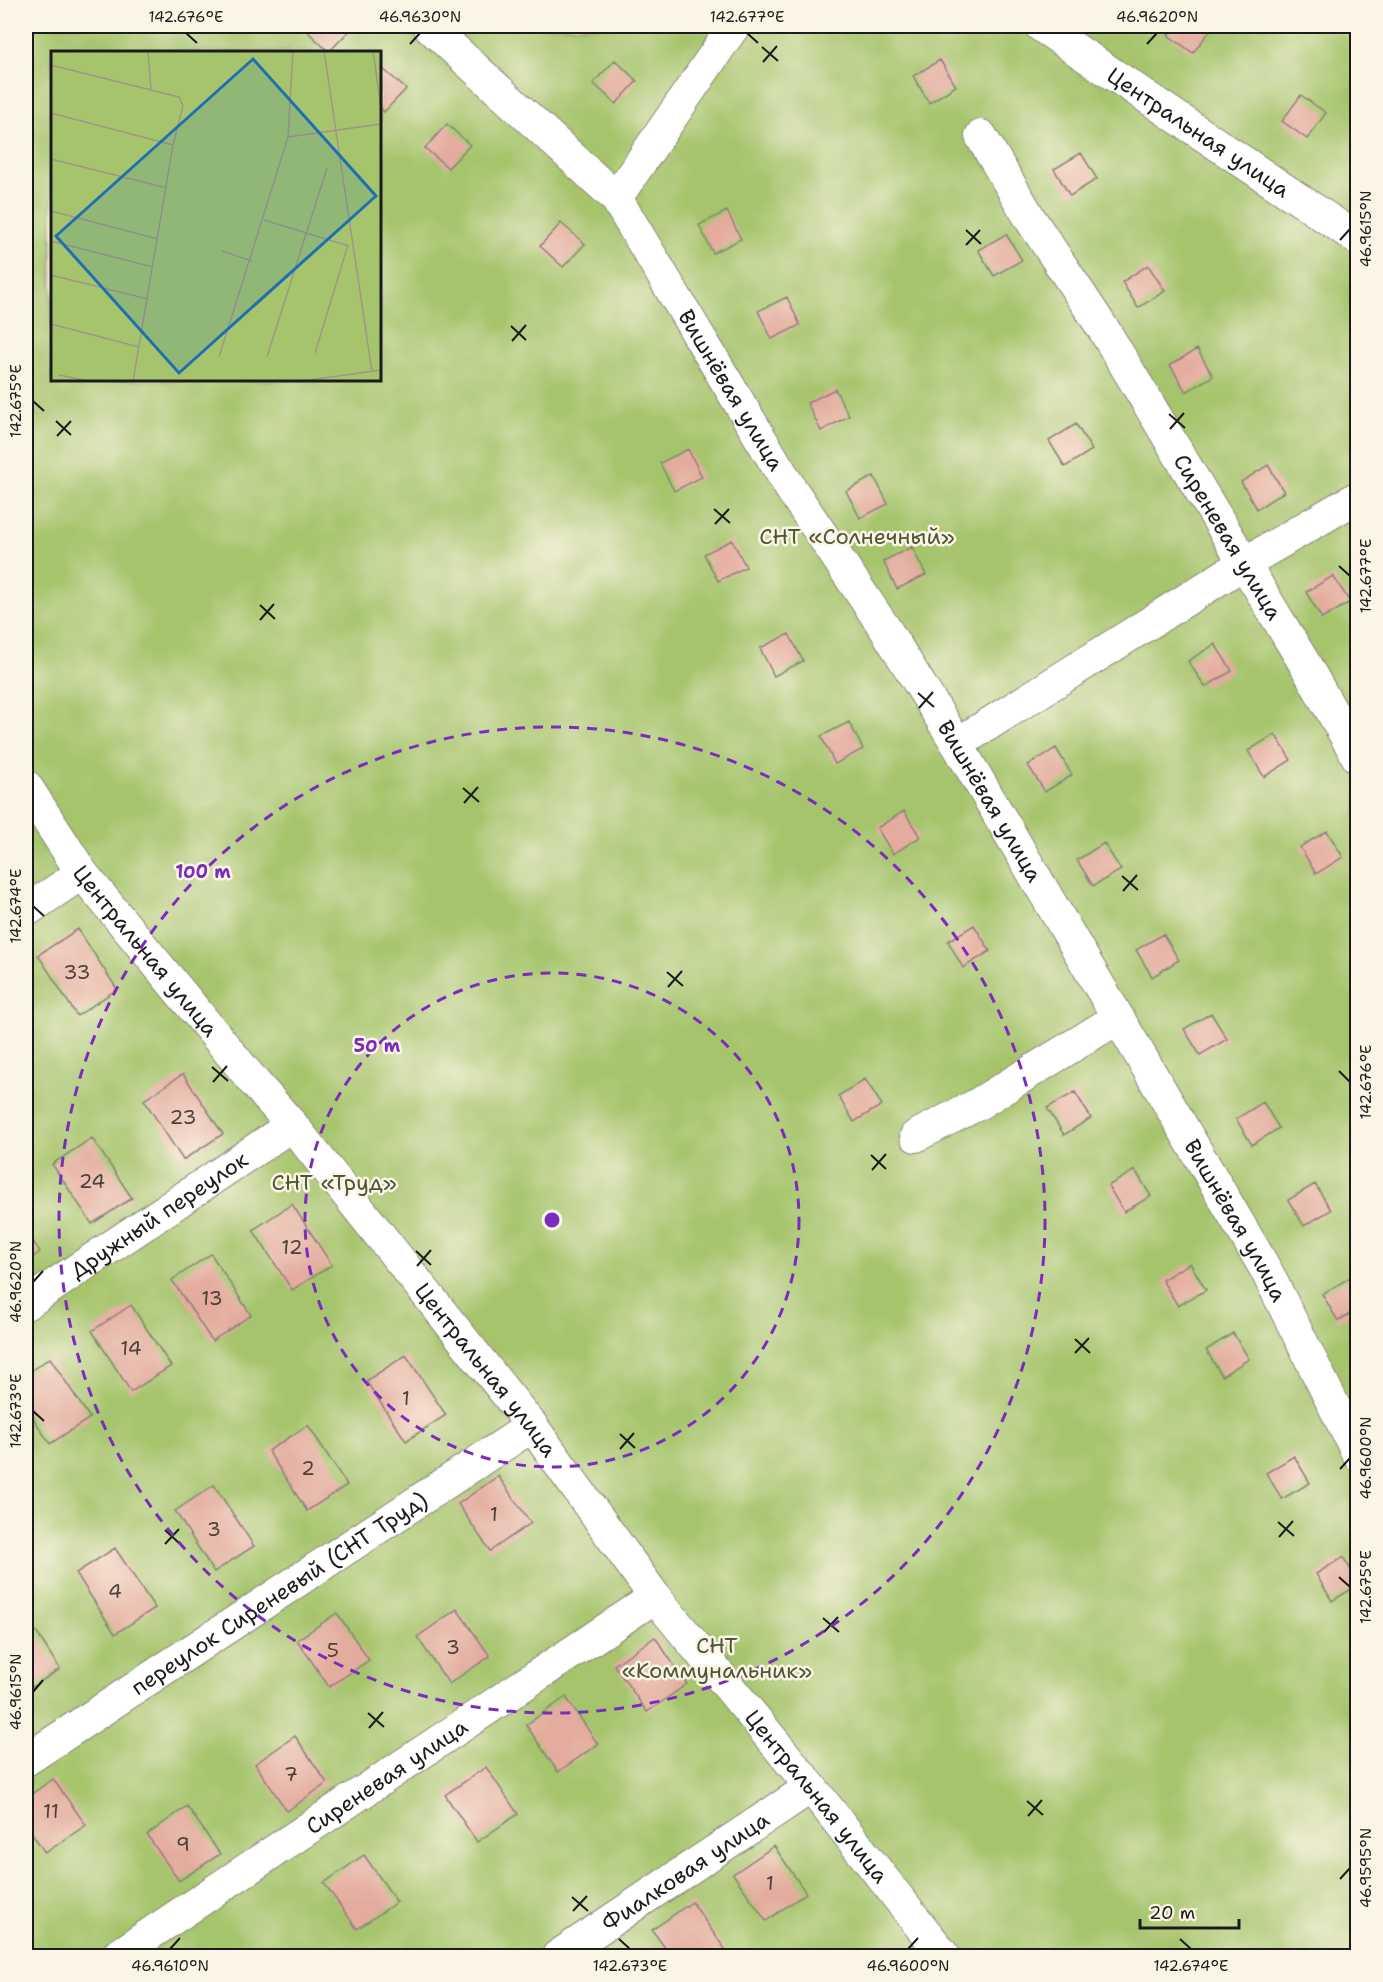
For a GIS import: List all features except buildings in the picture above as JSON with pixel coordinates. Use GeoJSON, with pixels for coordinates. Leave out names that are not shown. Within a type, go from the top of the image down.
{"type":"FeatureCollection","features":[{"type":"Feature","properties":{"kind":"street","name":"Вишнёвая улица"},"geometry":{"type":"LineString","coordinates":[[429,26],[616,198],[791,489],[886,630],[957,744],[1266,1270],[1358,1454]]}},
{"type":"Feature","properties":{"kind":"street"},"geometry":{"type":"LineString","coordinates":[[616,198],[734,26]]}},
{"type":"Feature","properties":{"kind":"street","name":"Центральная улица"},"geometry":{"type":"LineString","coordinates":[[1041,26],[1358,239]]}},
{"type":"Feature","properties":{"kind":"street","name":"Сиреневая улица"},"geometry":{"type":"LineString","coordinates":[[981,136],[1031,220],[1104,330],[1306,666],[1358,758]]}},
{"type":"Feature","properties":{"kind":"street"},"geometry":{"type":"LineString","coordinates":[[957,744],[1243,564],[1358,497]]}},
{"type":"Feature","properties":{"kind":"street","name":"Центральная улица"},"geometry":{"type":"LineString","coordinates":[[26,786],[82,873],[292,1125],[531,1426],[656,1597],[811,1787],[944,1956]]}},
{"type":"Feature","properties":{"kind":"street"},"geometry":{"type":"LineString","coordinates":[[26,911],[82,873]]}},
{"type":"Feature","properties":{"kind":"street"},"geometry":{"type":"LineString","coordinates":[[916,1136],[978,1104],[1118,1018]]}},
{"type":"Feature","properties":{"kind":"street","name":"Дружный переулок"},"geometry":{"type":"LineString","coordinates":[[26,1304],[292,1125]]}},
{"type":"Feature","properties":{"kind":"street","name":"переулок Сиреневый (СНТ Труд)"},"geometry":{"type":"LineString","coordinates":[[26,1760],[531,1426]]}},
{"type":"Feature","properties":{"kind":"street","name":"Сиреневая улица"},"geometry":{"type":"LineString","coordinates":[[117,1956],[656,1597]]}},
{"type":"Feature","properties":{"kind":"street","name":"Фиалковая улица"},"geometry":{"type":"LineString","coordinates":[[558,1956],[811,1787]]}},
{"type":"Feature","properties":{"kind":"green space"},"geometry":{"type":"Polygon","coordinates":[[[26,26],[1357,26],[1357,1956],[26,1956],[26,26]]]}},
{"type":"Feature","properties":{"kind":"park label","name":"СНТ «Солнечный»"},"geometry":{"type":"Point","coordinates":[857,536]}},
{"type":"Feature","properties":{"kind":"park label","name":"СНТ «Труд»"},"geometry":{"type":"Point","coordinates":[334,1182]}},
{"type":"Feature","properties":{"kind":"park label","name":"СНТ «Коммунальник»"},"geometry":{"type":"Point","coordinates":[717,1658]}}]}
